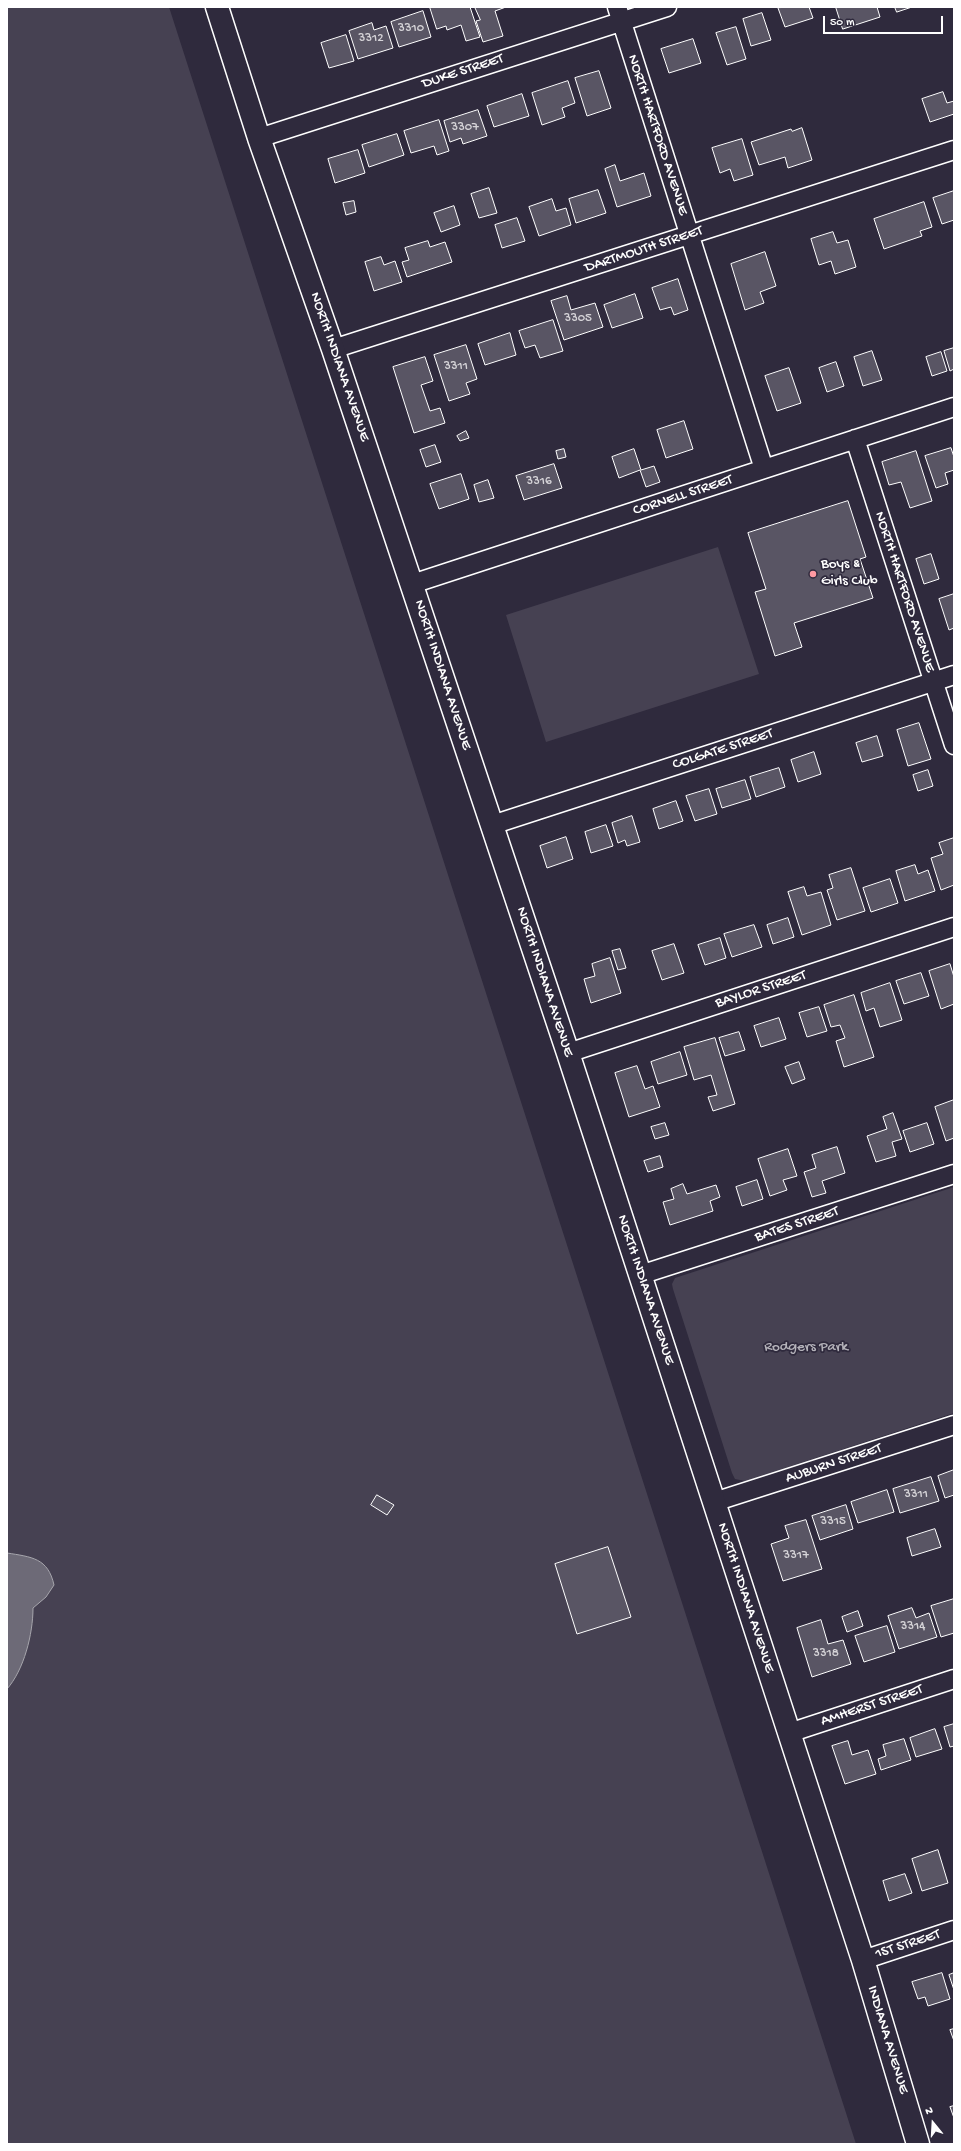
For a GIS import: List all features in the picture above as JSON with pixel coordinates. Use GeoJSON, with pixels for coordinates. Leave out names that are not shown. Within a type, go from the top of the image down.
{"type":"FeatureCollection","features":[{"type":"Feature","properties":{"kind":"main road","name":"NORTH INDIANA AVENUE"},"geometry":{"type":"LineString","coordinates":[[217,7],[260,138],[412,584],[568,1053],[863,1960]]}},
{"type":"Feature","properties":{"kind":"main road","name":"INDIANA AVENUE"},"geometry":{"type":"LineString","coordinates":[[863,1960],[918,2144]]}},
{"type":"Feature","properties":{"kind":"street","name":"DUKE STREET"},"geometry":{"type":"LineString","coordinates":[[260,138],[619,14],[667,7]]}},
{"type":"Feature","properties":{"kind":"street","name":"NORTH HARTFORD AVENUE"},"geometry":{"type":"LineString","coordinates":[[619,14],[764,469]]}},
{"type":"Feature","properties":{"kind":"street","name":"DARTMOUTH STREET"},"geometry":{"type":"LineString","coordinates":[[333,349],[954,150]]}},
{"type":"Feature","properties":{"kind":"street","name":"CORNELL STREET"},"geometry":{"type":"LineString","coordinates":[[412,584],[954,407]]}},
{"type":"Feature","properties":{"kind":"street","name":"NORTH HARTFORD AVENUE"},"geometry":{"type":"LineString","coordinates":[[855,439],[954,744]]}},
{"type":"Feature","properties":{"kind":"street","name":"COLGATE STREET"},"geometry":{"type":"LineString","coordinates":[[492,825],[954,675]]}},
{"type":"Feature","properties":{"kind":"street","name":"BAYLOR STREET"},"geometry":{"type":"LineString","coordinates":[[568,1053],[954,927]]}},
{"type":"Feature","properties":{"kind":"street","name":"BATES STREET"},"geometry":{"type":"LineString","coordinates":[[640,1275],[954,1174]]}},
{"type":"Feature","properties":{"kind":"street","name":"AUBURN STREET"},"geometry":{"type":"LineString","coordinates":[[714,1502],[954,1425]]}},
{"type":"Feature","properties":{"kind":"street","name":"AMHERST STREET"},"geometry":{"type":"LineString","coordinates":[[789,1733],[954,1679]]}},
{"type":"Feature","properties":{"kind":"street","name":"1ST STREET"},"geometry":{"type":"LineString","coordinates":[[863,1960],[954,1930]]}},
{"type":"Feature","properties":{"kind":"green space"},"geometry":{"type":"Polygon","coordinates":[[[7,7],[169,7],[856,2144],[7,2144],[7,7]]]}},
{"type":"Feature","properties":{"kind":"green space"},"geometry":{"type":"Polygon","coordinates":[[[718,547],[759,674],[546,742],[506,615],[718,547]]]}},
{"type":"Feature","properties":{"kind":"green space","name":"Rodgers Park"},"geometry":{"type":"Polygon","coordinates":[[[954,1187],[954,1413],[745,1481],[735,1479],[673,1289],[672,1284],[675,1278],[954,1187]]]}},
{"type":"Feature","properties":{"kind":"shaded area"},"geometry":{"type":"Polygon","coordinates":[[[7,1553],[38,1560],[48,1569],[54,1585],[46,1597],[33,1608],[33,1618],[29,1640],[23,1662],[7,1689],[7,1553]]]}},
{"type":"Feature","properties":{"kind":"building"},"geometry":{"type":"Polygon","coordinates":[[[430,7],[470,7],[480,37],[466,41],[461,25],[447,30],[446,26],[437,29],[430,7]]]}},
{"type":"Feature","properties":{"kind":"building"},"geometry":{"type":"Polygon","coordinates":[[[475,7],[506,7],[495,11],[503,36],[483,42],[476,21],[480,20],[475,7]]]}},
{"type":"Feature","properties":{"kind":"building"},"geometry":{"type":"Polygon","coordinates":[[[809,7],[813,18],[785,27],[778,8],[809,7]]]}},
{"type":"Feature","properties":{"kind":"building"},"geometry":{"type":"Polygon","coordinates":[[[836,7],[877,7],[880,17],[843,29],[836,7]]]}},
{"type":"Feature","properties":{"kind":"building"},"geometry":{"type":"Polygon","coordinates":[[[895,7],[912,7],[897,12],[895,7]]]}},
{"type":"Feature","properties":{"kind":"building"},"geometry":{"type":"Polygon","coordinates":[[[423,11],[431,37],[399,47],[391,22],[423,11]]]}},
{"type":"Feature","properties":{"kind":"building"},"geometry":{"type":"Polygon","coordinates":[[[762,13],[771,40],[751,46],[743,19],[762,13]]]}},
{"type":"Feature","properties":{"kind":"building"},"geometry":{"type":"Polygon","coordinates":[[[372,23],[374,30],[386,26],[393,48],[358,59],[349,31],[372,23]]]}},
{"type":"Feature","properties":{"kind":"building"},"geometry":{"type":"Polygon","coordinates":[[[736,27],[746,59],[727,65],[716,33],[736,27]]]}},
{"type":"Feature","properties":{"kind":"building"},"geometry":{"type":"Polygon","coordinates":[[[346,35],[354,61],[329,68],[321,43],[346,35]]]}},
{"type":"Feature","properties":{"kind":"building"},"geometry":{"type":"Polygon","coordinates":[[[693,39],[701,63],[669,73],[661,49],[693,39]]]}},
{"type":"Feature","properties":{"kind":"building"},"geometry":{"type":"Polygon","coordinates":[[[599,71],[611,108],[587,116],[575,78],[599,71]]]}},
{"type":"Feature","properties":{"kind":"building"},"geometry":{"type":"Polygon","coordinates":[[[568,81],[575,103],[562,108],[565,117],[542,125],[532,93],[568,81]]]}},
{"type":"Feature","properties":{"kind":"building"},"geometry":{"type":"Polygon","coordinates":[[[943,92],[947,103],[954,101],[954,114],[930,122],[922,99],[943,92]]]}},
{"type":"Feature","properties":{"kind":"building"},"geometry":{"type":"Polygon","coordinates":[[[522,94],[529,116],[494,127],[487,106],[522,94]]]}},
{"type":"Feature","properties":{"kind":"building"},"geometry":{"type":"Polygon","coordinates":[[[478,110],[487,136],[463,144],[461,138],[450,142],[444,121],[478,110]]]}},
{"type":"Feature","properties":{"kind":"building"},"geometry":{"type":"Polygon","coordinates":[[[439,120],[449,151],[437,155],[434,146],[411,153],[404,131],[439,120]]]}},
{"type":"Feature","properties":{"kind":"building"},"geometry":{"type":"Polygon","coordinates":[[[802,128],[812,160],[788,168],[785,157],[759,165],[751,142],[791,129],[792,131],[802,128]]]}},
{"type":"Feature","properties":{"kind":"building"},"geometry":{"type":"Polygon","coordinates":[[[397,134],[404,155],[369,167],[362,145],[397,134]]]}},
{"type":"Feature","properties":{"kind":"building"},"geometry":{"type":"Polygon","coordinates":[[[742,139],[753,175],[734,181],[730,169],[720,173],[712,148],[742,139]]]}},
{"type":"Feature","properties":{"kind":"building"},"geometry":{"type":"Polygon","coordinates":[[[358,150],[365,173],[335,183],[328,159],[358,150]]]}},
{"type":"Feature","properties":{"kind":"building"},"geometry":{"type":"Polygon","coordinates":[[[615,165],[620,181],[644,173],[651,196],[617,207],[605,169],[615,165]]]}},
{"type":"Feature","properties":{"kind":"building"},"geometry":{"type":"Polygon","coordinates":[[[489,188],[497,213],[479,218],[471,194],[489,188]]]}},
{"type":"Feature","properties":{"kind":"building"},"geometry":{"type":"Polygon","coordinates":[[[598,190],[606,213],[576,223],[569,199],[598,190]]]}},
{"type":"Feature","properties":{"kind":"building"},"geometry":{"type":"Polygon","coordinates":[[[954,191],[954,220],[942,224],[933,198],[954,191]]]}},
{"type":"Feature","properties":{"kind":"building"},"geometry":{"type":"Polygon","coordinates":[[[552,199],[556,211],[566,208],[571,225],[539,236],[529,207],[552,199]]]}},
{"type":"Feature","properties":{"kind":"building"},"geometry":{"type":"Polygon","coordinates":[[[354,201],[356,212],[346,215],[343,203],[354,201]]]}},
{"type":"Feature","properties":{"kind":"building"},"geometry":{"type":"Polygon","coordinates":[[[924,202],[932,227],[920,231],[922,236],[884,249],[874,219],[924,202]]]}},
{"type":"Feature","properties":{"kind":"building"},"geometry":{"type":"Polygon","coordinates":[[[454,206],[460,225],[441,232],[434,213],[454,206]]]}},
{"type":"Feature","properties":{"kind":"building"},"geometry":{"type":"Polygon","coordinates":[[[517,218],[525,241],[502,248],[495,225],[517,218]]]}},
{"type":"Feature","properties":{"kind":"building"},"geometry":{"type":"Polygon","coordinates":[[[833,232],[837,243],[848,240],[856,267],[835,274],[831,261],[819,265],[811,239],[833,232]]]}},
{"type":"Feature","properties":{"kind":"building"},"geometry":{"type":"Polygon","coordinates":[[[428,241],[430,247],[445,242],[452,262],[407,277],[402,262],[409,260],[405,248],[428,241]]]}},
{"type":"Feature","properties":{"kind":"building"},"geometry":{"type":"Polygon","coordinates":[[[765,252],[776,286],[760,292],[764,303],[745,310],[731,264],[765,252]]]}},
{"type":"Feature","properties":{"kind":"building"},"geometry":{"type":"Polygon","coordinates":[[[381,257],[384,265],[395,261],[402,282],[374,291],[365,262],[381,257]]]}},
{"type":"Feature","properties":{"kind":"building"},"geometry":{"type":"Polygon","coordinates":[[[678,279],[688,310],[674,315],[671,307],[660,310],[652,288],[678,279]]]}},
{"type":"Feature","properties":{"kind":"building"},"geometry":{"type":"Polygon","coordinates":[[[635,294],[643,318],[612,328],[604,305],[635,294]]]}},
{"type":"Feature","properties":{"kind":"building"},"geometry":{"type":"Polygon","coordinates":[[[567,296],[571,310],[595,303],[603,327],[564,340],[551,301],[567,296]]]}},
{"type":"Feature","properties":{"kind":"building"},"geometry":{"type":"Polygon","coordinates":[[[553,320],[563,351],[540,358],[535,345],[525,348],[519,331],[553,320]]]}},
{"type":"Feature","properties":{"kind":"building"},"geometry":{"type":"Polygon","coordinates":[[[510,333],[516,355],[485,365],[478,344],[510,333]]]}},
{"type":"Feature","properties":{"kind":"building"},"geometry":{"type":"Polygon","coordinates":[[[466,345],[477,379],[466,383],[470,394],[449,401],[434,355],[466,345]]]}},
{"type":"Feature","properties":{"kind":"building"},"geometry":{"type":"Polygon","coordinates":[[[954,348],[954,369],[950,371],[944,351],[954,348]]]}},
{"type":"Feature","properties":{"kind":"building"},"geometry":{"type":"Polygon","coordinates":[[[872,351],[882,380],[863,386],[854,357],[872,351]]]}},
{"type":"Feature","properties":{"kind":"building"},"geometry":{"type":"Polygon","coordinates":[[[941,352],[947,371],[932,376],[926,357],[941,352]]]}},
{"type":"Feature","properties":{"kind":"building"},"geometry":{"type":"Polygon","coordinates":[[[425,357],[433,381],[421,385],[430,411],[440,408],[445,423],[414,433],[393,367],[425,357]]]}},
{"type":"Feature","properties":{"kind":"building"},"geometry":{"type":"Polygon","coordinates":[[[836,362],[844,386],[827,392],[819,368],[836,362]]]}},
{"type":"Feature","properties":{"kind":"building"},"geometry":{"type":"Polygon","coordinates":[[[789,368],[801,403],[777,411],[765,376],[789,368]]]}},
{"type":"Feature","properties":{"kind":"building"},"geometry":{"type":"Polygon","coordinates":[[[684,421],[693,449],[666,458],[657,430],[684,421]]]}},
{"type":"Feature","properties":{"kind":"building"},"geometry":{"type":"Polygon","coordinates":[[[466,431],[469,438],[460,441],[457,436],[466,431]]]}},
{"type":"Feature","properties":{"kind":"building"},"geometry":{"type":"Polygon","coordinates":[[[435,445],[441,462],[426,467],[420,450],[435,445]]]}},
{"type":"Feature","properties":{"kind":"building"},"geometry":{"type":"Polygon","coordinates":[[[951,448],[954,457],[954,470],[945,473],[948,484],[936,488],[925,456],[951,448]]]}},
{"type":"Feature","properties":{"kind":"building"},"geometry":{"type":"Polygon","coordinates":[[[564,449],[566,457],[558,459],[556,451],[564,449]]]}},
{"type":"Feature","properties":{"kind":"building"},"geometry":{"type":"Polygon","coordinates":[[[634,449],[641,470],[654,466],[660,482],[646,487],[640,470],[619,478],[612,457],[634,449]]]}},
{"type":"Feature","properties":{"kind":"building"},"geometry":{"type":"Polygon","coordinates":[[[916,451],[932,501],[910,508],[901,482],[889,485],[882,462],[916,451]]]}},
{"type":"Feature","properties":{"kind":"building"},"geometry":{"type":"Polygon","coordinates":[[[554,464],[562,488],[524,500],[516,476],[554,464]]]}},
{"type":"Feature","properties":{"kind":"building"},"geometry":{"type":"Polygon","coordinates":[[[461,474],[469,499],[439,509],[430,484],[461,474]]]}},
{"type":"Feature","properties":{"kind":"building"},"geometry":{"type":"Polygon","coordinates":[[[488,480],[494,498],[479,502],[474,485],[488,480]]]}},
{"type":"Feature","properties":{"kind":"building","name":"Boys & Girls Club"},"geometry":{"type":"Polygon","coordinates":[[[848,501],[866,557],[860,559],[873,598],[794,623],[802,647],[775,656],[755,592],[766,589],[748,533],[848,501]]]}},
{"type":"Feature","properties":{"kind":"building"},"geometry":{"type":"Polygon","coordinates":[[[931,554],[939,579],[924,584],[916,559],[931,554]]]}},
{"type":"Feature","properties":{"kind":"building"},"geometry":{"type":"Polygon","coordinates":[[[954,594],[954,628],[949,630],[939,599],[954,594]]]}},
{"type":"Feature","properties":{"kind":"building"},"geometry":{"type":"Polygon","coordinates":[[[919,723],[931,759],[908,766],[897,730],[919,723]]]}},
{"type":"Feature","properties":{"kind":"building"},"geometry":{"type":"Polygon","coordinates":[[[877,736],[883,756],[862,762],[856,743],[877,736]]]}},
{"type":"Feature","properties":{"kind":"building"},"geometry":{"type":"Polygon","coordinates":[[[814,752],[821,774],[798,782],[791,760],[814,752]]]}},
{"type":"Feature","properties":{"kind":"building"},"geometry":{"type":"Polygon","coordinates":[[[779,768],[785,787],[756,797],[750,777],[779,768]]]}},
{"type":"Feature","properties":{"kind":"building"},"geometry":{"type":"Polygon","coordinates":[[[928,770],[933,786],[918,791],[913,775],[928,770]]]}},
{"type":"Feature","properties":{"kind":"building"},"geometry":{"type":"Polygon","coordinates":[[[745,780],[751,799],[722,808],[716,789],[745,780]]]}},
{"type":"Feature","properties":{"kind":"building"},"geometry":{"type":"Polygon","coordinates":[[[709,789],[717,814],[695,821],[686,796],[709,789]]]}},
{"type":"Feature","properties":{"kind":"building"},"geometry":{"type":"Polygon","coordinates":[[[676,801],[683,821],[659,829],[653,809],[676,801]]]}},
{"type":"Feature","properties":{"kind":"building"},"geometry":{"type":"Polygon","coordinates":[[[632,816],[640,842],[627,846],[625,840],[618,843],[612,823],[632,816]]]}},
{"type":"Feature","properties":{"kind":"building"},"geometry":{"type":"Polygon","coordinates":[[[606,825],[613,846],[591,853],[585,832],[606,825]]]}},
{"type":"Feature","properties":{"kind":"building"},"geometry":{"type":"Polygon","coordinates":[[[566,837],[573,859],[547,868],[540,846],[566,837]]]}},
{"type":"Feature","properties":{"kind":"building"},"geometry":{"type":"Polygon","coordinates":[[[954,838],[954,885],[941,890],[931,858],[943,854],[939,843],[954,838]]]}},
{"type":"Feature","properties":{"kind":"building"},"geometry":{"type":"Polygon","coordinates":[[[915,865],[918,874],[928,870],[935,891],[905,901],[896,871],[915,865]]]}},
{"type":"Feature","properties":{"kind":"building"},"geometry":{"type":"Polygon","coordinates":[[[851,868],[865,911],[837,920],[827,890],[833,888],[829,875],[851,868]]]}},
{"type":"Feature","properties":{"kind":"building"},"geometry":{"type":"Polygon","coordinates":[[[890,879],[898,903],[871,912],[863,888],[890,879]]]}},
{"type":"Feature","properties":{"kind":"building"},"geometry":{"type":"Polygon","coordinates":[[[804,887],[807,896],[821,892],[831,925],[802,935],[788,892],[804,887]]]}},
{"type":"Feature","properties":{"kind":"building"},"geometry":{"type":"Polygon","coordinates":[[[788,918],[794,937],[773,944],[767,925],[788,918]]]}},
{"type":"Feature","properties":{"kind":"building"},"geometry":{"type":"Polygon","coordinates":[[[754,925],[762,947],[732,957],[724,934],[754,925]]]}},
{"type":"Feature","properties":{"kind":"building"},"geometry":{"type":"Polygon","coordinates":[[[720,938],[726,958],[705,965],[698,945],[720,938]]]}},
{"type":"Feature","properties":{"kind":"building"},"geometry":{"type":"Polygon","coordinates":[[[674,944],[684,973],[662,980],[652,951],[674,944]]]}},
{"type":"Feature","properties":{"kind":"building"},"geometry":{"type":"Polygon","coordinates":[[[620,949],[626,968],[618,970],[612,951],[620,949]]]}},
{"type":"Feature","properties":{"kind":"building"},"geometry":{"type":"Polygon","coordinates":[[[610,958],[621,993],[591,1003],[584,979],[595,976],[592,964],[610,958]]]}},
{"type":"Feature","properties":{"kind":"building"},"geometry":{"type":"Polygon","coordinates":[[[950,964],[954,977],[954,1004],[941,1009],[929,971],[950,964]]]}},
{"type":"Feature","properties":{"kind":"building"},"geometry":{"type":"Polygon","coordinates":[[[921,973],[929,996],[904,1004],[896,981],[921,973]]]}},
{"type":"Feature","properties":{"kind":"building"},"geometry":{"type":"Polygon","coordinates":[[[890,983],[902,1020],[880,1027],[874,1008],[866,1011],[861,993],[890,983]]]}},
{"type":"Feature","properties":{"kind":"building"},"geometry":{"type":"Polygon","coordinates":[[[854,995],[874,1057],[844,1067],[836,1041],[845,1038],[840,1025],[831,1027],[824,1005],[854,995]]]}},
{"type":"Feature","properties":{"kind":"building"},"geometry":{"type":"Polygon","coordinates":[[[819,1007],[827,1031],[807,1037],[799,1013],[819,1007]]]}},
{"type":"Feature","properties":{"kind":"building"},"geometry":{"type":"Polygon","coordinates":[[[779,1018],[786,1039],[761,1047],[754,1026],[779,1018]]]}},
{"type":"Feature","properties":{"kind":"building"},"geometry":{"type":"Polygon","coordinates":[[[739,1032],[745,1050],[725,1056],[719,1038],[739,1032]]]}},
{"type":"Feature","properties":{"kind":"building"},"geometry":{"type":"Polygon","coordinates":[[[715,1038],[735,1104],[713,1111],[708,1097],[717,1095],[711,1075],[694,1080],[684,1047],[715,1038]]]}},
{"type":"Feature","properties":{"kind":"building"},"geometry":{"type":"Polygon","coordinates":[[[680,1052],[687,1075],[658,1084],[651,1062],[680,1052]]]}},
{"type":"Feature","properties":{"kind":"building"},"geometry":{"type":"Polygon","coordinates":[[[799,1062],[805,1079],[792,1084],[785,1067],[799,1062]]]}},
{"type":"Feature","properties":{"kind":"building"},"geometry":{"type":"Polygon","coordinates":[[[637,1066],[645,1089],[653,1086],[660,1107],[629,1117],[615,1073],[637,1066]]]}},
{"type":"Feature","properties":{"kind":"building"},"geometry":{"type":"Polygon","coordinates":[[[954,1100],[954,1138],[946,1141],[935,1107],[954,1100]]]}},
{"type":"Feature","properties":{"kind":"building"},"geometry":{"type":"Polygon","coordinates":[[[893,1113],[902,1139],[892,1142],[896,1156],[876,1162],[867,1136],[887,1129],[883,1117],[893,1113]]]}},
{"type":"Feature","properties":{"kind":"building"},"geometry":{"type":"Polygon","coordinates":[[[665,1123],[669,1135],[655,1139],[651,1127],[665,1123]]]}},
{"type":"Feature","properties":{"kind":"building"},"geometry":{"type":"Polygon","coordinates":[[[927,1123],[934,1144],[910,1152],[903,1131],[927,1123]]]}},
{"type":"Feature","properties":{"kind":"building"},"geometry":{"type":"Polygon","coordinates":[[[837,1147],[845,1173],[822,1181],[826,1193],[812,1197],[804,1172],[816,1168],[812,1155],[837,1147]]]}},
{"type":"Feature","properties":{"kind":"building"},"geometry":{"type":"Polygon","coordinates":[[[788,1149],[797,1176],[783,1180],[787,1190],[770,1196],[758,1159],[788,1149]]]}},
{"type":"Feature","properties":{"kind":"building"},"geometry":{"type":"Polygon","coordinates":[[[660,1156],[663,1167],[648,1172],[644,1161],[660,1156]]]}},
{"type":"Feature","properties":{"kind":"building"},"geometry":{"type":"Polygon","coordinates":[[[757,1180],[763,1199],[742,1206],[736,1187],[757,1180]]]}},
{"type":"Feature","properties":{"kind":"building"},"geometry":{"type":"Polygon","coordinates":[[[683,1184],[687,1194],[716,1185],[720,1197],[710,1201],[713,1211],[670,1225],[663,1202],[674,1199],[671,1189],[683,1184]]]}},
{"type":"Feature","properties":{"kind":"building"},"geometry":{"type":"Polygon","coordinates":[[[954,1470],[954,1495],[945,1498],[938,1476],[954,1470]]]}},
{"type":"Feature","properties":{"kind":"building"},"geometry":{"type":"Polygon","coordinates":[[[931,1477],[939,1501],[900,1513],[893,1489],[931,1477]]]}},
{"type":"Feature","properties":{"kind":"building"},"geometry":{"type":"Polygon","coordinates":[[[887,1490],[894,1512],[858,1523],[851,1502],[887,1490]]]}},
{"type":"Feature","properties":{"kind":"building"},"geometry":{"type":"Polygon","coordinates":[[[377,1495],[394,1505],[387,1515],[371,1505],[377,1495]]]}},
{"type":"Feature","properties":{"kind":"building"},"geometry":{"type":"Polygon","coordinates":[[[846,1505],[853,1529],[820,1540],[812,1516],[846,1505]]]}},
{"type":"Feature","properties":{"kind":"building"},"geometry":{"type":"Polygon","coordinates":[[[806,1520],[822,1569],[783,1581],[771,1544],[789,1538],[785,1526],[806,1520]]]}},
{"type":"Feature","properties":{"kind":"building"},"geometry":{"type":"Polygon","coordinates":[[[935,1529],[941,1547],[912,1556],[907,1538],[935,1529]]]}},
{"type":"Feature","properties":{"kind":"building"},"geometry":{"type":"Polygon","coordinates":[[[608,1547],[631,1617],[577,1634],[555,1564],[608,1547]]]}},
{"type":"Feature","properties":{"kind":"building"},"geometry":{"type":"Polygon","coordinates":[[[954,1599],[954,1633],[941,1637],[931,1606],[954,1599]]]}},
{"type":"Feature","properties":{"kind":"building"},"geometry":{"type":"Polygon","coordinates":[[[912,1608],[916,1618],[929,1613],[937,1637],[899,1649],[888,1616],[912,1608]]]}},
{"type":"Feature","properties":{"kind":"building"},"geometry":{"type":"Polygon","coordinates":[[[858,1611],[863,1626],[847,1632],[842,1617],[858,1611]]]}},
{"type":"Feature","properties":{"kind":"building"},"geometry":{"type":"Polygon","coordinates":[[[821,1620],[828,1644],[843,1640],[851,1664],[812,1677],[797,1628],[821,1620]]]}},
{"type":"Feature","properties":{"kind":"building"},"geometry":{"type":"Polygon","coordinates":[[[887,1626],[895,1652],[864,1662],[855,1636],[887,1626]]]}},
{"type":"Feature","properties":{"kind":"building"},"geometry":{"type":"Polygon","coordinates":[[[954,1724],[954,1746],[950,1747],[944,1727],[954,1724]]]}},
{"type":"Feature","properties":{"kind":"building"},"geometry":{"type":"Polygon","coordinates":[[[935,1729],[942,1749],[916,1757],[910,1738],[935,1729]]]}},
{"type":"Feature","properties":{"kind":"building"},"geometry":{"type":"Polygon","coordinates":[[[904,1739],[911,1760],[881,1770],[878,1759],[886,1756],[883,1745],[904,1739]]]}},
{"type":"Feature","properties":{"kind":"building"},"geometry":{"type":"Polygon","coordinates":[[[848,1741],[852,1755],[868,1750],[876,1774],[845,1784],[832,1746],[848,1741]]]}},
{"type":"Feature","properties":{"kind":"building"},"geometry":{"type":"Polygon","coordinates":[[[938,1850],[948,1883],[922,1891],[912,1859],[938,1850]]]}},
{"type":"Feature","properties":{"kind":"building"},"geometry":{"type":"Polygon","coordinates":[[[905,1874],[912,1893],[889,1901],[883,1881],[905,1874]]]}},
{"type":"Feature","properties":{"kind":"building"},"geometry":{"type":"Polygon","coordinates":[[[942,1973],[950,1999],[928,2006],[925,1997],[918,1999],[912,1982],[942,1973]]]}},
{"type":"Feature","properties":{"kind":"building"},"geometry":{"type":"Polygon","coordinates":[[[954,1973],[954,1990],[949,1975],[954,1973]]]}},
{"type":"Feature","properties":{"kind":"building"},"geometry":{"type":"Polygon","coordinates":[[[954,2029],[954,2041],[950,2030],[954,2029]]]}},
{"type":"Feature","properties":{"kind":"building"},"geometry":{"type":"Polygon","coordinates":[[[954,2106],[954,2118],[950,2107],[954,2106]]]}},
{"type":"Feature","properties":{"kind":"place","name":"Boys & Girls Club"},"geometry":{"type":"Point","coordinates":[813,574]}}]}
